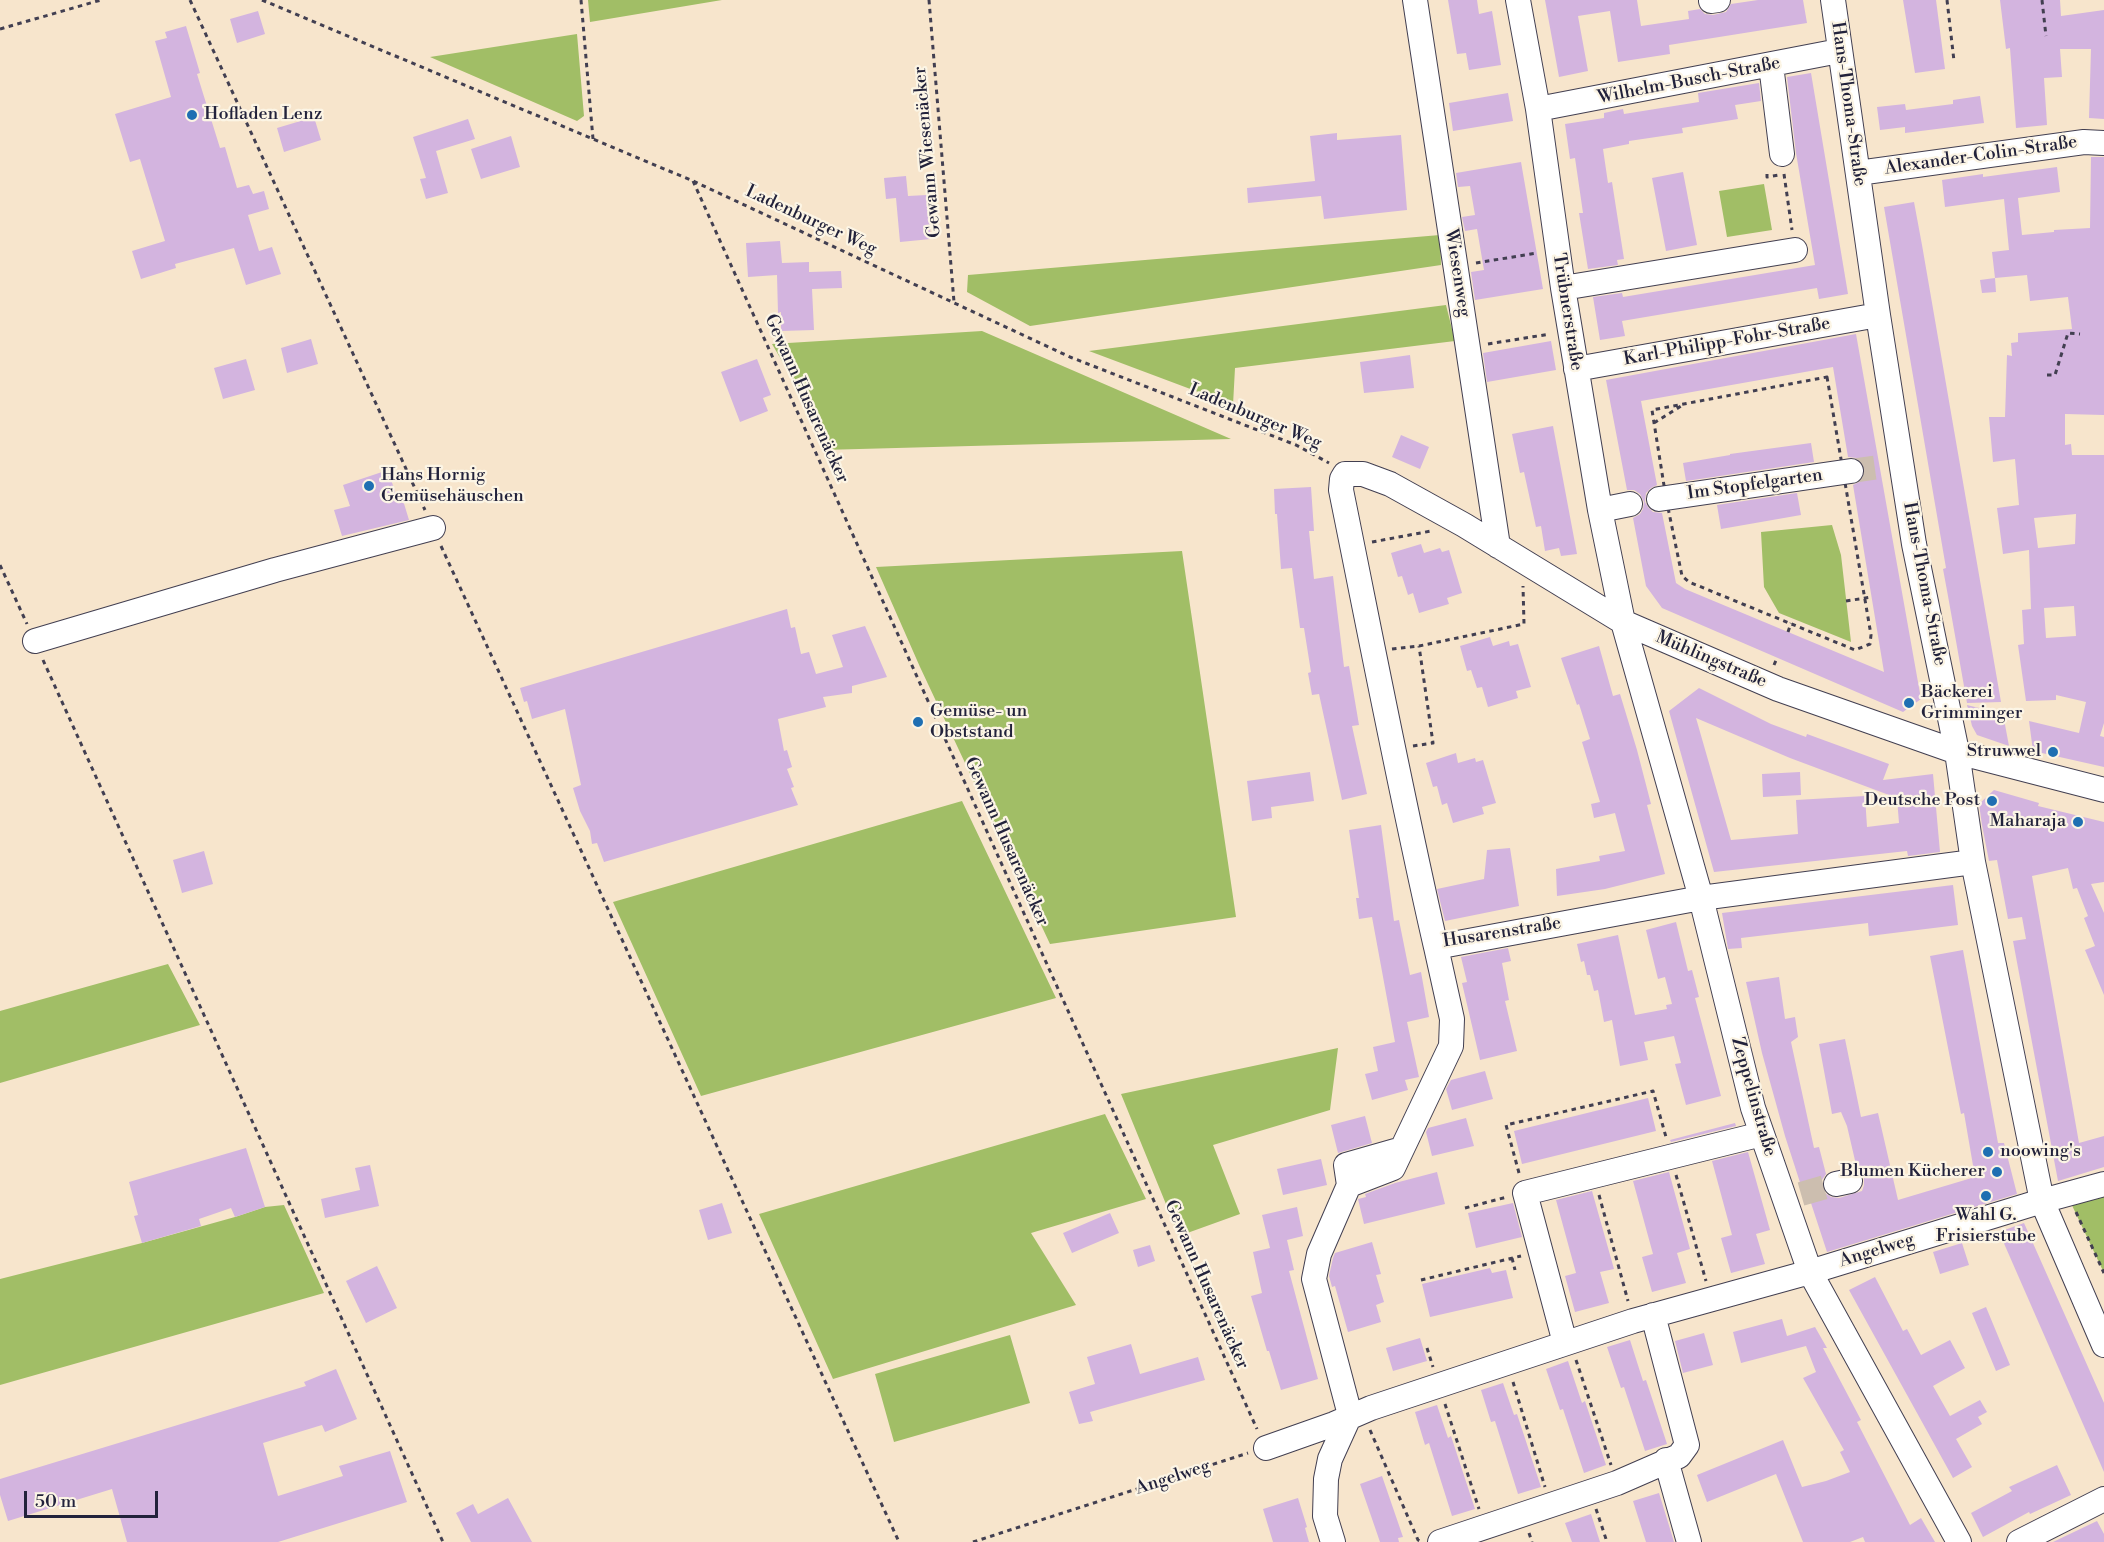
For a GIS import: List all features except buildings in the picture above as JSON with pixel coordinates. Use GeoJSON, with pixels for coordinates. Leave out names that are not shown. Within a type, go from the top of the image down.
{"type":"FeatureCollection","features":[{"type":"Feature","properties":{"kind":"street","name":"Wiesenweg"},"geometry":{"type":"LineString","coordinates":[[1415,0],[1498,546]]}},
{"type":"Feature","properties":{"kind":"street","name":"Trübnerstraße"},"geometry":{"type":"LineString","coordinates":[[1518,0],[1538,110],[1576,369],[1600,510],[1623,622]]}},
{"type":"Feature","properties":{"kind":"street","name":"Hans-Thoma-Straße"},"geometry":{"type":"LineString","coordinates":[[1833,0],[1878,315],[1890,466],[1914,544],[1957,752],[1974,862],[2042,1201],[2104,1345]]}},
{"type":"Feature","properties":{"kind":"street","name":"Wilhelm-Busch-Straße"},"geometry":{"type":"LineString","coordinates":[[1538,110],[1839,51]]}},
{"type":"Feature","properties":{"kind":"street"},"geometry":{"type":"LineString","coordinates":[[1771,65],[1783,165]]}},
{"type":"Feature","properties":{"kind":"street","name":"Alexander-Colin-Straße"},"geometry":{"type":"LineString","coordinates":[[1858,172],[2084,142],[2104,143]]}},
{"type":"Feature","properties":{"kind":"street"},"geometry":{"type":"LineString","coordinates":[[1563,288],[1795,250]]}},
{"type":"Feature","properties":{"kind":"street","name":"Karl-Philipp-Fohr-Straße"},"geometry":{"type":"LineString","coordinates":[[1576,369],[1878,315]]}},
{"type":"Feature","properties":{"kind":"street","name":"Im Stopfelgarten"},"geometry":{"type":"LineString","coordinates":[[1663,498],[1847,472]]}},
{"type":"Feature","properties":{"kind":"street","name":"Mühlingstraße"},"geometry":{"type":"LineString","coordinates":[[1345,474],[1363,474],[1390,484],[1464,525],[1623,622],[1778,689],[1957,752],[2104,790]]}},
{"type":"Feature","properties":{"kind":"street","name":"Husarenstraße"},"geometry":{"type":"LineString","coordinates":[[1345,474],[1341,490],[1406,817],[1436,947],[1701,898],[1974,862]]}},
{"type":"Feature","properties":{"kind":"street"},"geometry":{"type":"LineString","coordinates":[[1600,510],[1630,504]]}},
{"type":"Feature","properties":{"kind":"street"},"geometry":{"type":"LineString","coordinates":[[34,641],[264,573],[433,528]]}},
{"type":"Feature","properties":{"kind":"street","name":"Zeppelinstraße"},"geometry":{"type":"LineString","coordinates":[[1623,622],[1701,898],[1753,1108],[1762,1134],[1793,1196],[1810,1272],[1959,1542]]}},
{"type":"Feature","properties":{"kind":"street"},"geometry":{"type":"LineString","coordinates":[[1333,1542],[1325,1516],[1326,1479],[1330,1458],[1361,1412],[1314,1279],[1318,1254],[1349,1185],[1393,1168],[1451,1046],[1452,1019],[1436,947]]}},
{"type":"Feature","properties":{"kind":"street"},"geometry":{"type":"LineString","coordinates":[[1568,1342],[1525,1193],[1762,1134]]}},
{"type":"Feature","properties":{"kind":"street","name":"Angelweg"},"geometry":{"type":"LineString","coordinates":[[1266,1448],[1439,1385],[1643,1318],[1810,1272],[2104,1184]]}},
{"type":"Feature","properties":{"kind":"street"},"geometry":{"type":"LineString","coordinates":[[1440,1542],[1617,1483],[1679,1456],[1687,1446],[1643,1318]]}},
{"type":"Feature","properties":{"kind":"street"},"geometry":{"type":"LineString","coordinates":[[1666,1460],[1689,1542]]}},
{"type":"Feature","properties":{"kind":"street"},"geometry":{"type":"LineString","coordinates":[[2019,1542],[2104,1499]]}},
{"type":"Feature","properties":{"kind":"path"},"geometry":{"type":"LineString","coordinates":[[0,29],[101,0]]}},
{"type":"Feature","properties":{"kind":"path"},"geometry":{"type":"LineString","coordinates":[[190,0],[899,1542]]}},
{"type":"Feature","properties":{"kind":"path","name":"Ladenburger Weg"},"geometry":{"type":"LineString","coordinates":[[262,0],[693,181],[1070,357],[1296,446],[1345,474]]}},
{"type":"Feature","properties":{"kind":"path"},"geometry":{"type":"LineString","coordinates":[[581,0],[593,139]]}},
{"type":"Feature","properties":{"kind":"path","name":"Gewann Wiesenäcker"},"geometry":{"type":"LineString","coordinates":[[929,0],[954,302]]}},
{"type":"Feature","properties":{"kind":"path"},"geometry":{"type":"LineString","coordinates":[[1947,0],[1954,61]]}},
{"type":"Feature","properties":{"kind":"path"},"geometry":{"type":"LineString","coordinates":[[2042,0],[2046,36]]}},
{"type":"Feature","properties":{"kind":"path"},"geometry":{"type":"LineString","coordinates":[[1767,174],[1767,177],[1783,165],[1795,250]]}},
{"type":"Feature","properties":{"kind":"path","name":"Gewann Husarenäcker"},"geometry":{"type":"LineString","coordinates":[[693,181],[1266,1448]]}},
{"type":"Feature","properties":{"kind":"path"},"geometry":{"type":"LineString","coordinates":[[1456,266],[1557,249]]}},
{"type":"Feature","properties":{"kind":"path"},"geometry":{"type":"LineString","coordinates":[[1469,348],[1570,331]]}},
{"type":"Feature","properties":{"kind":"path"},"geometry":{"type":"LineString","coordinates":[[2048,375],[2055,375],[2068,333],[2080,334]]}},
{"type":"Feature","properties":{"kind":"path"},"geometry":{"type":"LineString","coordinates":[[1827,377],[1847,472],[1871,635],[1870,644],[1855,650],[1689,582],[1682,576],[1663,498],[1654,423],[1652,410],[1827,377]]}},
{"type":"Feature","properties":{"kind":"path"},"geometry":{"type":"LineString","coordinates":[[1654,423],[1683,404]]}},
{"type":"Feature","properties":{"kind":"path"},"geometry":{"type":"LineString","coordinates":[[1353,546],[1464,525]]}},
{"type":"Feature","properties":{"kind":"path"},"geometry":{"type":"LineString","coordinates":[[1373,651],[1419,646],[1524,624],[1523,560]]}},
{"type":"Feature","properties":{"kind":"path"},"geometry":{"type":"LineString","coordinates":[[0,566],[443,1542]]}},
{"type":"Feature","properties":{"kind":"path"},"geometry":{"type":"LineString","coordinates":[[1846,601],[1872,597]]}},
{"type":"Feature","properties":{"kind":"path"},"geometry":{"type":"LineString","coordinates":[[1788,632],[1791,623]]}},
{"type":"Feature","properties":{"kind":"path"},"geometry":{"type":"LineString","coordinates":[[1394,748],[1433,743],[1419,646]]}},
{"type":"Feature","properties":{"kind":"path"},"geometry":{"type":"LineString","coordinates":[[1465,1208],[1525,1193],[1506,1125],[1653,1090],[1712,1299]]}},
{"type":"Feature","properties":{"kind":"path"},"geometry":{"type":"LineString","coordinates":[[1594,1176],[1643,1318]]}},
{"type":"Feature","properties":{"kind":"path"},"geometry":{"type":"LineString","coordinates":[[2067,1194],[2104,1273]]}},
{"type":"Feature","properties":{"kind":"path"},"geometry":{"type":"LineString","coordinates":[[1491,1201],[1493,1207]]}},
{"type":"Feature","properties":{"kind":"path"},"geometry":{"type":"LineString","coordinates":[[1421,1280],[1540,1251]]}},
{"type":"Feature","properties":{"kind":"path"},"geometry":{"type":"LineString","coordinates":[[1512,1258],[1515,1270]]}},
{"type":"Feature","properties":{"kind":"path"},"geometry":{"type":"LineString","coordinates":[[1568,1342],[1617,1483]]}},
{"type":"Feature","properties":{"kind":"path"},"geometry":{"type":"LineString","coordinates":[[1427,1348],[1485,1527]]}},
{"type":"Feature","properties":{"kind":"path"},"geometry":{"type":"LineString","coordinates":[[1507,1363],[1551,1505]]}},
{"type":"Feature","properties":{"kind":"path"},"geometry":{"type":"LineString","coordinates":[[1361,1412],[1418,1540],[1424,1542]]}},
{"type":"Feature","properties":{"kind":"path","name":"Angelweg"},"geometry":{"type":"LineString","coordinates":[[973,1542],[1266,1448]]}},
{"type":"Feature","properties":{"kind":"path"},"geometry":{"type":"LineString","coordinates":[[1591,1492],[1607,1542]]}},
{"type":"Feature","properties":{"kind":"green space"},"geometry":{"type":"Polygon","coordinates":[[[588,0],[722,0],[590,22],[588,0]]]}},
{"type":"Feature","properties":{"kind":"green space"},"geometry":{"type":"Polygon","coordinates":[[[577,34],[584,116],[577,121],[430,57],[577,34]]]}},
{"type":"Feature","properties":{"kind":"green space"},"geometry":{"type":"Polygon","coordinates":[[[1764,184],[1772,230],[1727,237],[1719,191],[1764,184]]]}},
{"type":"Feature","properties":{"kind":"green space"},"geometry":{"type":"Polygon","coordinates":[[[1440,235],[1441,265],[1030,326],[967,292],[968,275],[1440,235]]]}},
{"type":"Feature","properties":{"kind":"green space"},"geometry":{"type":"Polygon","coordinates":[[[1446,305],[1455,341],[1235,368],[1233,405],[1089,351],[1446,305]]]}},
{"type":"Feature","properties":{"kind":"green space"},"geometry":{"type":"Polygon","coordinates":[[[982,331],[1231,439],[822,450],[798,388],[772,344],[982,331]]]}},
{"type":"Feature","properties":{"kind":"green space"},"geometry":{"type":"Polygon","coordinates":[[[1832,525],[1841,555],[1851,642],[1779,613],[1764,587],[1761,532],[1832,525]]]}},
{"type":"Feature","properties":{"kind":"green space"},"geometry":{"type":"Polygon","coordinates":[[[1182,551],[1236,917],[1050,944],[920,667],[876,567],[1182,551]]]}},
{"type":"Feature","properties":{"kind":"green space"},"geometry":{"type":"Polygon","coordinates":[[[962,801],[1056,998],[701,1096],[613,902],[962,801]]]}},
{"type":"Feature","properties":{"kind":"green space"},"geometry":{"type":"Polygon","coordinates":[[[168,964],[200,1025],[0,1083],[0,1011],[168,964]]]}},
{"type":"Feature","properties":{"kind":"green space"},"geometry":{"type":"Polygon","coordinates":[[[1338,1048],[1330,1110],[1213,1145],[1240,1214],[1179,1236],[1121,1094],[1338,1048]]]}},
{"type":"Feature","properties":{"kind":"green space"},"geometry":{"type":"Polygon","coordinates":[[[1105,1114],[1146,1199],[1031,1233],[1076,1305],[833,1379],[759,1214],[1105,1114]]]}},
{"type":"Feature","properties":{"kind":"green space"},"geometry":{"type":"Polygon","coordinates":[[[2104,1188],[2104,1273],[2069,1199],[2104,1188]]]}},
{"type":"Feature","properties":{"kind":"green space"},"geometry":{"type":"Polygon","coordinates":[[[284,1205],[324,1293],[0,1385],[0,1279],[142,1243],[265,1207],[284,1205]]]}},
{"type":"Feature","properties":{"kind":"green space"},"geometry":{"type":"Polygon","coordinates":[[[1010,1335],[1030,1403],[894,1442],[875,1374],[1010,1335]]]}},
{"type":"Feature","properties":{"kind":"tunnel"},"geometry":{"type":"LineString","coordinates":[[1851,471],[1880,467]]}},
{"type":"Feature","properties":{"kind":"tunnel"},"geometry":{"type":"LineString","coordinates":[[1801,1194],[1836,1184]]}},
{"type":"Feature","properties":{"kind":"place","name":"Hofladen Lenz"},"geometry":{"type":"Point","coordinates":[192,115]}},
{"type":"Feature","properties":{"kind":"place","name":"Hans Hornig Gemüsehäuschen"},"geometry":{"type":"Point","coordinates":[369,486]}},
{"type":"Feature","properties":{"kind":"place","name":"Bäckerei Grimminger"},"geometry":{"type":"Point","coordinates":[1909,703]}},
{"type":"Feature","properties":{"kind":"place","name":"Gemüse- un Obststand"},"geometry":{"type":"Point","coordinates":[918,722]}},
{"type":"Feature","properties":{"kind":"place","name":"Struwwel"},"geometry":{"type":"Point","coordinates":[2053,752]}},
{"type":"Feature","properties":{"kind":"place","name":"Deutsche Post"},"geometry":{"type":"Point","coordinates":[1992,801]}},
{"type":"Feature","properties":{"kind":"place","name":"Maharaja"},"geometry":{"type":"Point","coordinates":[2078,822]}},
{"type":"Feature","properties":{"kind":"place","name":"noowing's"},"geometry":{"type":"Point","coordinates":[1988,1152]}},
{"type":"Feature","properties":{"kind":"place","name":"Blumen Kücherer"},"geometry":{"type":"Point","coordinates":[1997,1172]}},
{"type":"Feature","properties":{"kind":"place","name":"Wahl G. Frisierstube"},"geometry":{"type":"Point","coordinates":[1986,1196]}}]}
